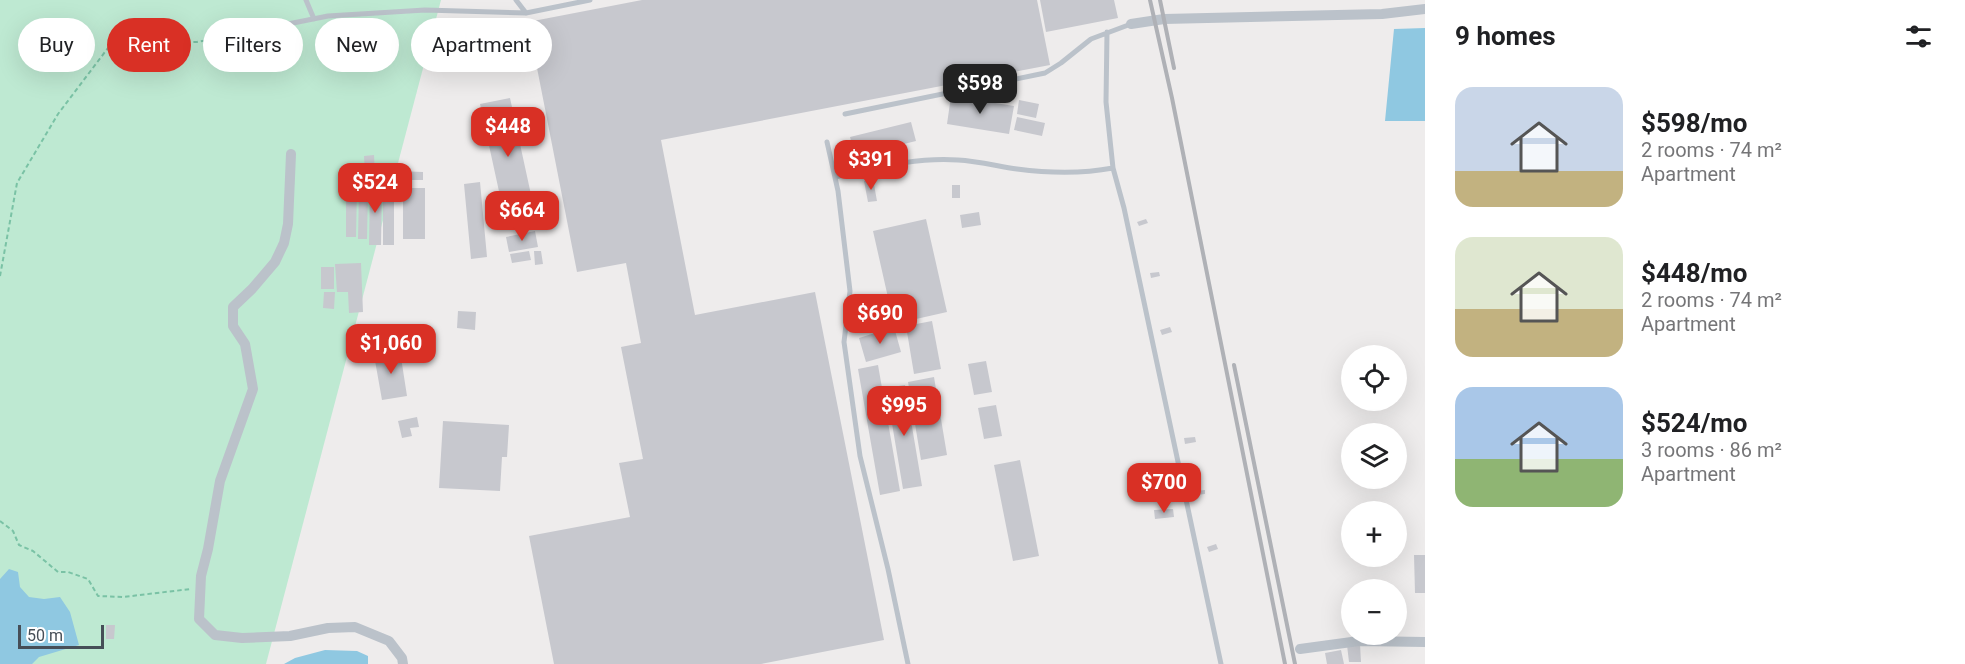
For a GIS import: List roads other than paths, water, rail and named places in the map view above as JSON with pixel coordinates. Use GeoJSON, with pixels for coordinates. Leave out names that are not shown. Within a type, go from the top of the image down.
{"type":"FeatureCollection","features":[{"type":"Feature","properties":{"kind":"street"},"geometry":{"type":"LineString","coordinates":[[1131,24],[1164,19],[1382,14],[1425,9]]}},
{"type":"Feature","properties":{"kind":"street"},"geometry":{"type":"LineString","coordinates":[[291,154],[288,224],[284,243],[275,262],[233,307],[233,326],[244,344],[253,389],[220,481],[201,576],[199,619],[215,635],[242,638],[290,636],[328,628],[355,627],[389,640],[402,658],[403,664]]}},
{"type":"Feature","properties":{"kind":"street"},"geometry":{"type":"LineString","coordinates":[[1300,649],[1359,641],[1425,642]]}},
{"type":"Feature","properties":{"kind":"lane"},"geometry":{"type":"LineString","coordinates":[[306,0],[314,19]]}},
{"type":"Feature","properties":{"kind":"lane"},"geometry":{"type":"LineString","coordinates":[[516,0],[526,12]]}},
{"type":"Feature","properties":{"kind":"lane"},"geometry":{"type":"LineString","coordinates":[[303,21],[328,16],[425,10],[526,12],[590,0]]}},
{"type":"Feature","properties":{"kind":"lane"},"geometry":{"type":"LineString","coordinates":[[845,114],[1045,73],[1091,39],[1131,24]]}},
{"type":"Feature","properties":{"kind":"lane"},"geometry":{"type":"LineString","coordinates":[[1107,32],[1106,102],[1113,168],[1124,208],[1221,664]]}},
{"type":"Feature","properties":{"kind":"lane"},"geometry":{"type":"LineString","coordinates":[[826,142],[835,177],[850,291],[843,342],[850,394],[860,456],[909,664]]}},
{"type":"Feature","properties":{"kind":"lane"},"geometry":{"type":"LineString","coordinates":[[835,177],[897,163],[933,159],[959,160],[1046,172],[1113,168]]}},
{"type":"Feature","properties":{"kind":"water"},"geometry":{"type":"Polygon","coordinates":[[[1425,28],[1425,121],[1385,121],[1394,29],[1425,28]]]}},
{"type":"Feature","properties":{"kind":"water"},"geometry":{"type":"Polygon","coordinates":[[[9,569],[18,572],[20,587],[29,597],[44,599],[60,597],[70,612],[79,645],[39,657],[32,664],[0,664],[0,579],[9,569]]]}},
{"type":"Feature","properties":{"kind":"water"},"geometry":{"type":"Polygon","coordinates":[[[325,650],[357,651],[368,656],[368,664],[284,664],[295,658],[325,650]]]}},
{"type":"Feature","properties":{"kind":"railway"},"geometry":{"type":"LineString","coordinates":[[1150,0],[1172,98],[1285,664]]}},
{"type":"Feature","properties":{"kind":"railway"},"geometry":{"type":"LineString","coordinates":[[1160,0],[1174,68]]}},
{"type":"Feature","properties":{"kind":"railway"},"geometry":{"type":"LineString","coordinates":[[1234,365],[1295,664]]}}]}
